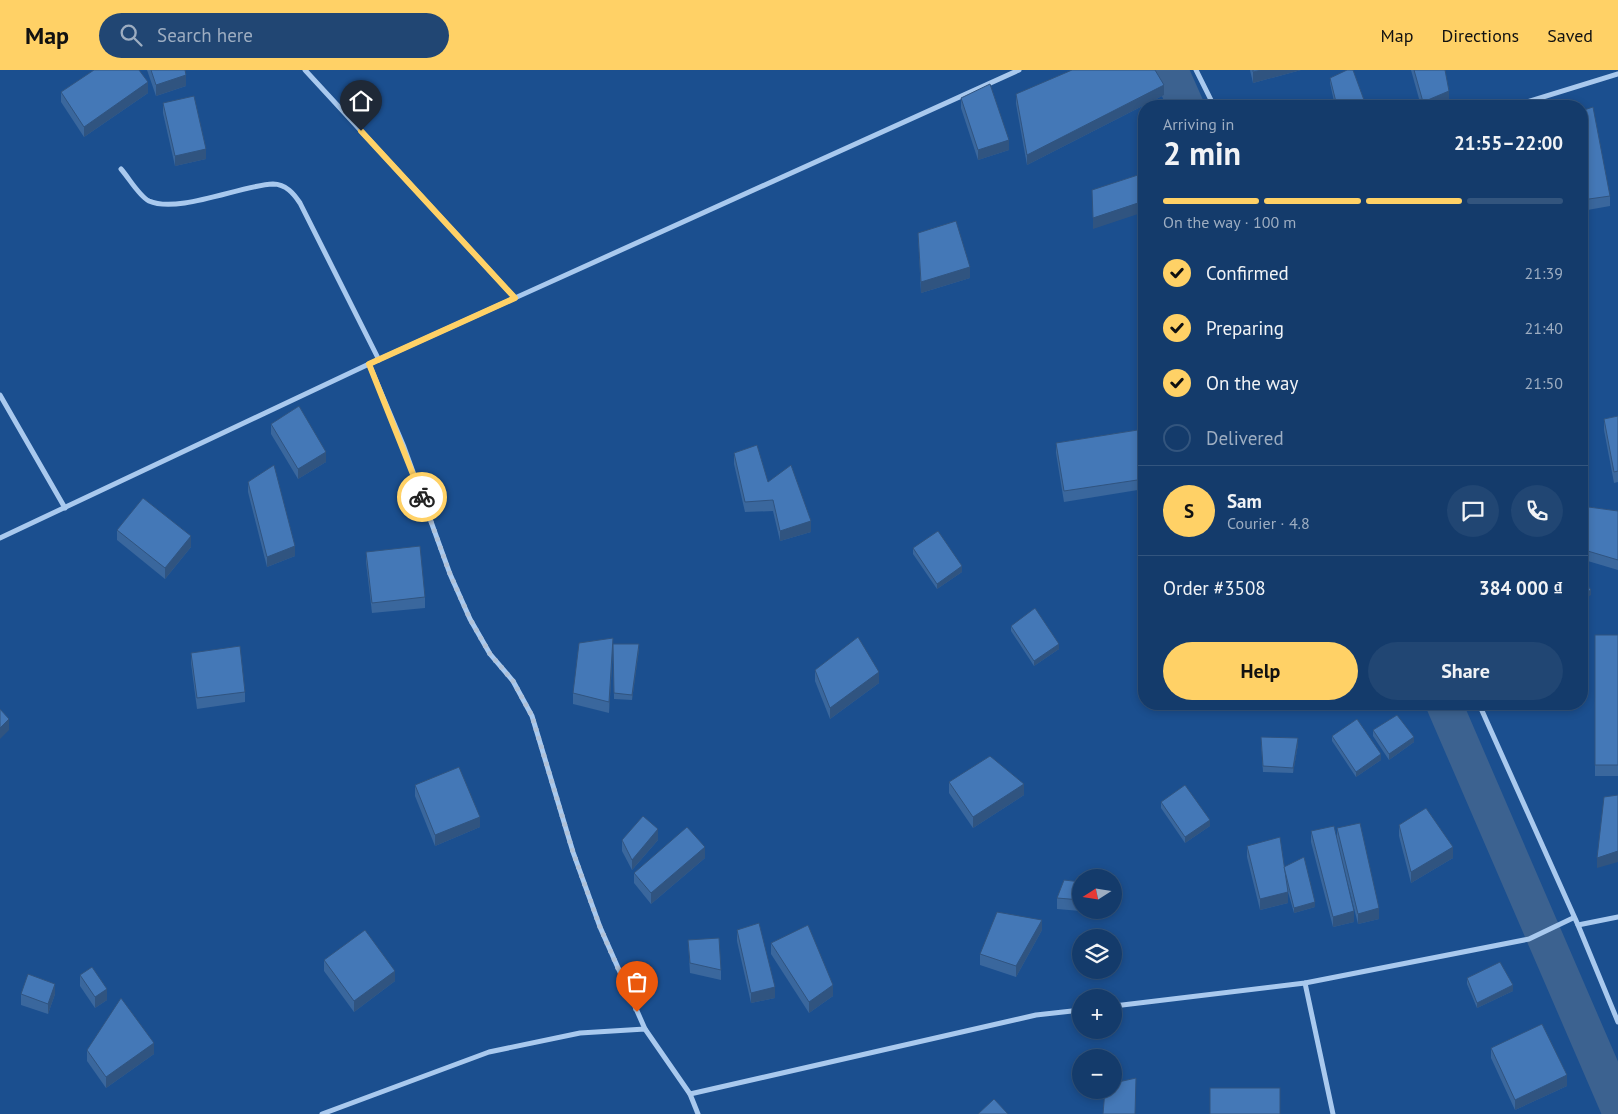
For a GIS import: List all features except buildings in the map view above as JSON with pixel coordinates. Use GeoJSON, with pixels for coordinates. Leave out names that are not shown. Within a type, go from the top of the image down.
{"type":"FeatureCollection","features":[{"type":"Feature","properties":{"kind":"street"},"geometry":{"type":"LineString","coordinates":[[305,70],[515,298]]}},
{"type":"Feature","properties":{"kind":"street"},"geometry":{"type":"LineString","coordinates":[[0,538],[369,364],[1019,70]]}},
{"type":"Feature","properties":{"kind":"street"},"geometry":{"type":"LineString","coordinates":[[1196,70],[1211,100]]}},
{"type":"Feature","properties":{"kind":"street"},"geometry":{"type":"LineString","coordinates":[[1534,100],[1618,74]]}},
{"type":"Feature","properties":{"kind":"street"},"geometry":{"type":"LineString","coordinates":[[121,169],[146,200],[159,204],[204,199],[274,184],[292,191],[300,203],[378,360]]}},
{"type":"Feature","properties":{"kind":"street"},"geometry":{"type":"LineString","coordinates":[[369,364],[404,447],[450,574],[470,619],[490,654],[513,681],[532,716],[573,852],[600,927],[645,1029],[690,1094],[698,1114]]}},
{"type":"Feature","properties":{"kind":"street"},"geometry":{"type":"LineString","coordinates":[[0,395],[65,508]]}},
{"type":"Feature","properties":{"kind":"street"},"geometry":{"type":"LineString","coordinates":[[1482,710],[1573,918],[1578,925],[1618,1022]]}},
{"type":"Feature","properties":{"kind":"street"},"geometry":{"type":"LineString","coordinates":[[1578,925],[1618,917]]}},
{"type":"Feature","properties":{"kind":"street"},"geometry":{"type":"LineString","coordinates":[[1122,1005],[1306,983],[1529,939],[1573,918]]}},
{"type":"Feature","properties":{"kind":"street"},"geometry":{"type":"LineString","coordinates":[[1306,983],[1333,1114]]}},
{"type":"Feature","properties":{"kind":"street"},"geometry":{"type":"LineString","coordinates":[[690,1094],[1036,1015],[1072,1011]]}},
{"type":"Feature","properties":{"kind":"street"},"geometry":{"type":"LineString","coordinates":[[322,1114],[489,1052],[580,1032],[645,1029]]}},
{"type":"Feature","properties":{"kind":"waterway"},"geometry":{"type":"LineString","coordinates":[[1170,70],[1183,100]]}},
{"type":"Feature","properties":{"kind":"waterway"},"geometry":{"type":"LineString","coordinates":[[1447,710],[1618,1107]]}},
{"type":"Feature","properties":{"kind":"way so far"},"geometry":{"type":"LineString","coordinates":[[422,497],[450,574],[470,619],[490,654],[513,681],[532,716],[573,852],[600,927],[637,1012]]}},
{"type":"Feature","properties":{"kind":"route"},"geometry":{"type":"LineString","coordinates":[[361,131],[515,298],[369,364],[404,447],[422,497]]}}]}
